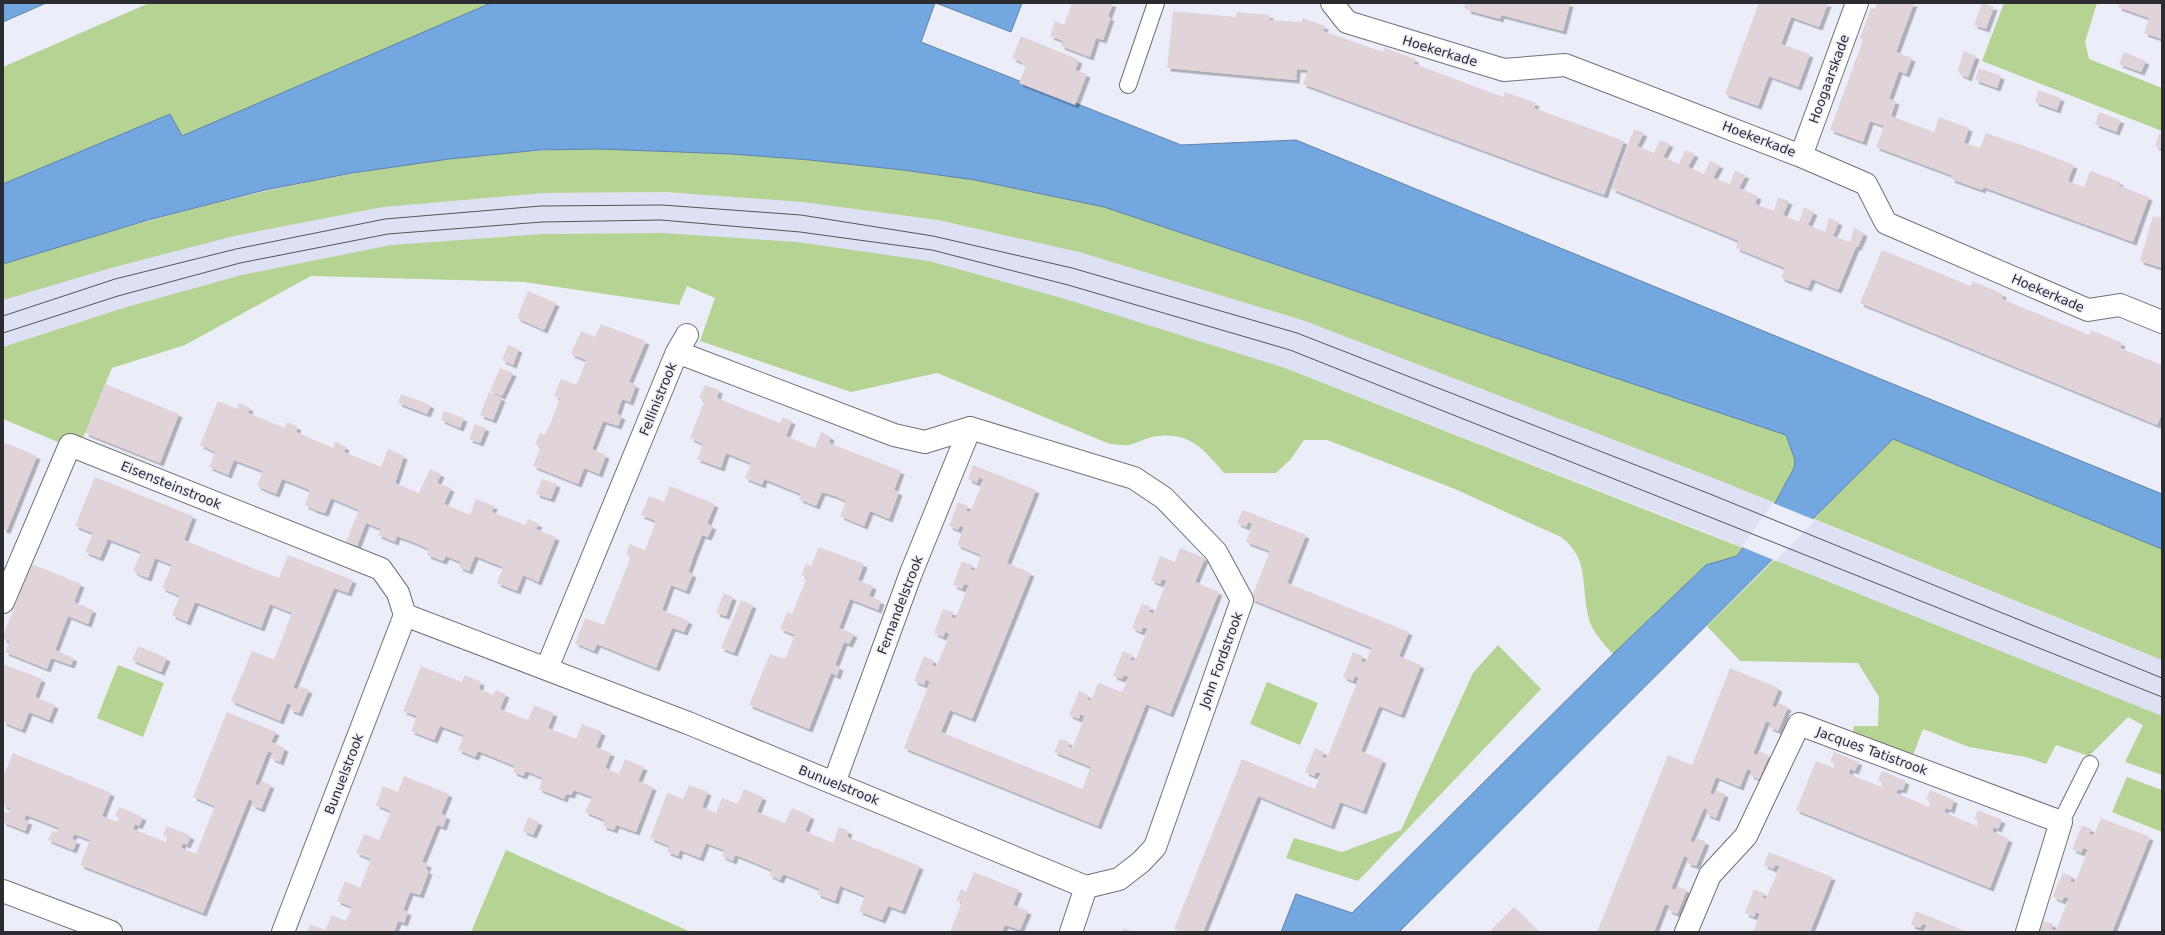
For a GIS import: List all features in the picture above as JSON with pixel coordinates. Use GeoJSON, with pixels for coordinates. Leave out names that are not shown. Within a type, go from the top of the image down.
{"type":"FeatureCollection","features":[{"type":"Feature","properties":{"kind":"street","name":"Hoekerkade"},"geometry":{"type":"LineString","coordinates":[[1332,3],[1347,22],[1504,70],[1565,65],[1801,156],[1866,184],[1886,223],[2088,310],[2120,305],[2162,322]]}},
{"type":"Feature","properties":{"kind":"street","name":"Hoogaarskade"},"geometry":{"type":"LineString","coordinates":[[1801,156],[1857,3]]}},
{"type":"Feature","properties":{"kind":"street","name":"Fellinistrook"},"geometry":{"type":"LineString","coordinates":[[547,668],[682,344],[894,435],[925,442],[970,428]]}},
{"type":"Feature","properties":{"kind":"street","name":"Fernandelstrook"},"geometry":{"type":"LineString","coordinates":[[834,783],[911,573],[970,428]]}},
{"type":"Feature","properties":{"kind":"street","name":"John Fordstrook"},"geometry":{"type":"LineString","coordinates":[[970,428],[1134,478],[1164,498],[1216,552],[1242,600],[1154,847],[1141,862],[1119,879],[1086,887]]}},
{"type":"Feature","properties":{"kind":"street","name":"Eisensteinstrook"},"geometry":{"type":"LineString","coordinates":[[3,602],[70,445],[382,569],[398,593],[405,615]]}},
{"type":"Feature","properties":{"kind":"street","name":"Bunuelstrook"},"geometry":{"type":"LineString","coordinates":[[283,932],[405,615],[547,668],[834,783],[1086,887]]}},
{"type":"Feature","properties":{"kind":"street","name":"Jacques Tatistrook"},"geometry":{"type":"LineString","coordinates":[[1686,932],[1710,875],[1746,836],[1799,724],[2061,822]]}},
{"type":"Feature","properties":{"kind":"street"},"geometry":{"type":"LineString","coordinates":[[2027,932],[2061,822]]}},
{"type":"Feature","properties":{"kind":"street"},"geometry":{"type":"LineString","coordinates":[[1071,932],[1086,887]]}},
{"type":"Feature","properties":{"kind":"street"},"geometry":{"type":"LineString","coordinates":[[3,892],[111,932]]}},
{"type":"Feature","properties":{"kind":"lane"},"geometry":{"type":"LineString","coordinates":[[1128,85],[1156,3]]}},
{"type":"Feature","properties":{"kind":"lane"},"geometry":{"type":"LineString","coordinates":[[2061,822],[2090,764]]}},
{"type":"Feature","properties":{"kind":"shaded area"},"geometry":{"type":"Polygon","coordinates":[[[665,192],[802,202],[938,220],[1079,252],[1305,321],[1716,479],[2162,660],[2162,716],[1830,584],[1696,528],[1285,368],[663,233],[543,234],[123,308],[3,347],[3,300],[111,268],[234,236],[383,207],[544,193],[665,192]]]}},
{"type":"Feature","properties":{"kind":"green space"},"geometry":{"type":"Polygon","coordinates":[[[149,3],[491,3],[182,136],[170,114],[3,184],[3,67],[149,3]]]}},
{"type":"Feature","properties":{"kind":"green space"},"geometry":{"type":"Polygon","coordinates":[[[2004,3],[2097,3],[2085,42],[2089,59],[2162,88],[2162,131],[1982,61],[2004,3]]]}},
{"type":"Feature","properties":{"kind":"green space"},"geometry":{"type":"Polygon","coordinates":[[[599,149],[732,154],[810,160],[903,170],[975,180],[1104,207],[1786,435],[1795,460],[1794,468],[1775,503],[1305,321],[1079,252],[938,220],[802,202],[665,192],[544,193],[383,207],[234,236],[111,268],[3,300],[3,264],[223,201],[297,184],[371,170],[447,159],[522,152],[599,149]]]}},
{"type":"Feature","properties":{"kind":"green space"},"geometry":{"type":"Polygon","coordinates":[[[663,233],[797,242],[929,261],[1065,299],[1285,368],[1743,548],[1737,556],[1706,565],[1613,654],[1599,638],[1589,619],[1586,607],[1581,565],[1577,555],[1570,546],[1561,537],[1455,489],[1327,440],[1304,440],[1291,459],[1276,473],[1224,473],[1201,449],[1194,443],[1185,439],[1175,436],[1165,436],[1152,437],[1129,445],[1110,444],[937,373],[851,392],[700,341],[715,298],[687,286],[679,305],[524,282],[311,276],[185,345],[112,368],[83,438],[58,442],[3,419],[3,347],[123,308],[242,275],[391,245],[543,234],[663,233]]]}},
{"type":"Feature","properties":{"kind":"green space"},"geometry":{"type":"Polygon","coordinates":[[[1893,439],[2162,549],[2162,660],[1814,519],[1893,439]]]}},
{"type":"Feature","properties":{"kind":"green space"},"geometry":{"type":"Polygon","coordinates":[[[1774,560],[2162,716],[2162,775],[2125,762],[2143,725],[2128,717],[2089,756],[2056,745],[2046,764],[2026,757],[1969,747],[1923,729],[1913,755],[1853,732],[1854,726],[1878,726],[1879,697],[1858,663],[1740,661],[1707,626],[1774,560]]]}},
{"type":"Feature","properties":{"kind":"green space"},"geometry":{"type":"Polygon","coordinates":[[[1498,645],[1541,689],[1358,881],[1286,858],[1294,838],[1342,852],[1401,830],[1473,673],[1498,645]]]}},
{"type":"Feature","properties":{"kind":"green space"},"geometry":{"type":"Polygon","coordinates":[[[118,665],[164,683],[143,737],[97,718],[118,665]]]}},
{"type":"Feature","properties":{"kind":"green space"},"geometry":{"type":"Polygon","coordinates":[[[1267,682],[1318,703],[1300,745],[1250,724],[1267,682]]]}},
{"type":"Feature","properties":{"kind":"green space"},"geometry":{"type":"Polygon","coordinates":[[[2127,777],[2162,790],[2162,832],[2112,812],[2127,777]]]}},
{"type":"Feature","properties":{"kind":"green space"},"geometry":{"type":"Polygon","coordinates":[[[506,850],[691,932],[471,932],[506,850]]]}},
{"type":"Feature","properties":{"kind":"water"},"geometry":{"type":"Polygon","coordinates":[[[3,3],[46,3],[3,22],[3,3]]]}},
{"type":"Feature","properties":{"kind":"water"},"geometry":{"type":"Polygon","coordinates":[[[491,3],[935,3],[921,42],[1181,145],[1296,140],[2162,494],[2162,549],[1893,439],[1399,932],[1281,932],[1296,894],[1352,913],[1613,654],[1706,565],[1737,556],[1775,503],[1794,468],[1795,460],[1786,435],[1104,207],[975,180],[903,170],[810,160],[732,154],[599,149],[540,150],[449,159],[352,173],[265,190],[148,220],[3,264],[3,184],[170,114],[182,136],[491,3]]]}},
{"type":"Feature","properties":{"kind":"water"},"geometry":{"type":"Polygon","coordinates":[[[936,3],[1022,3],[1011,32],[936,3]]]}},
{"type":"Feature","properties":{"kind":"pier"},"geometry":{"type":"Polygon","coordinates":[[[1773,503],[1815,520],[1776,561],[1742,547],[1773,503]]]}},
{"type":"Feature","properties":{"kind":"building"},"geometry":{"type":"Polygon","coordinates":[[[1072,3],[1113,3],[1108,17],[1111,17],[1103,40],[1096,38],[1090,57],[1061,46],[1063,41],[1050,36],[1055,21],[1064,25],[1072,3]]]}},
{"type":"Feature","properties":{"kind":"building"},"geometry":{"type":"Polygon","coordinates":[[[1459,3],[1570,3],[1563,31],[1501,15],[1500,19],[1467,10],[1468,6],[1459,3]]]}},
{"type":"Feature","properties":{"kind":"building"},"geometry":{"type":"Polygon","coordinates":[[[1759,3],[1828,3],[1819,27],[1791,17],[1781,44],[1810,54],[1798,87],[1769,76],[1758,106],[1725,94],[1759,3]]]}},
{"type":"Feature","properties":{"kind":"building"},"geometry":{"type":"Polygon","coordinates":[[[1877,3],[1914,3],[1896,52],[1912,58],[1906,74],[1899,71],[1889,99],[1896,101],[1891,116],[1934,132],[1939,117],[1969,128],[1964,143],[1980,148],[1986,133],[2074,165],[2068,181],[2084,187],[2090,171],[2120,182],[2119,186],[2149,197],[2133,242],[1983,187],[1982,190],[1951,179],[1951,175],[1876,147],[1884,126],[1870,121],[1863,142],[1830,130],[1863,40],[1860,38],[1871,8],[1875,9],[1877,3]]]}},
{"type":"Feature","properties":{"kind":"building"},"geometry":{"type":"Polygon","coordinates":[[[1982,3],[1994,7],[1986,29],[1974,25],[1982,3]]]}},
{"type":"Feature","properties":{"kind":"building"},"geometry":{"type":"Polygon","coordinates":[[[2119,3],[2162,3],[2162,39],[2144,33],[2149,18],[2118,7],[2119,3]]]}},
{"type":"Feature","properties":{"kind":"building"},"geometry":{"type":"Polygon","coordinates":[[[1173,11],[1236,17],[1237,12],[1270,15],[1270,20],[1301,22],[1303,18],[1325,26],[1323,31],[1383,52],[1385,48],[1415,59],[1415,64],[1503,97],[1505,92],[1536,103],[1534,108],[1624,141],[1604,195],[1303,84],[1308,70],[1297,69],[1296,80],[1167,68],[1173,11]]]}},
{"type":"Feature","properties":{"kind":"building"},"geometry":{"type":"Polygon","coordinates":[[[1021,36],[1079,60],[1075,70],[1087,74],[1075,105],[1019,83],[1026,66],[1012,58],[1021,36]]]}},
{"type":"Feature","properties":{"kind":"building"},"geometry":{"type":"Polygon","coordinates":[[[1964,51],[1976,56],[1968,78],[1960,74],[1958,70],[1964,51]]]}},
{"type":"Feature","properties":{"kind":"building"},"geometry":{"type":"Polygon","coordinates":[[[2124,52],[2146,61],[2141,72],[2119,64],[2124,52]]]}},
{"type":"Feature","properties":{"kind":"building"},"geometry":{"type":"Polygon","coordinates":[[[1979,68],[2001,76],[1997,88],[1975,80],[1979,68]]]}},
{"type":"Feature","properties":{"kind":"building"},"geometry":{"type":"Polygon","coordinates":[[[2039,90],[2061,98],[2057,110],[2035,102],[2039,90]]]}},
{"type":"Feature","properties":{"kind":"building"},"geometry":{"type":"Polygon","coordinates":[[[2099,112],[2121,120],[2116,132],[2095,124],[2099,112]]]}},
{"type":"Feature","properties":{"kind":"building"},"geometry":{"type":"Polygon","coordinates":[[[1634,129],[1644,133],[1637,146],[1654,153],[1660,140],[1670,144],[1663,157],[1679,164],[1685,150],[1695,154],[1688,167],[1704,174],[1710,161],[1720,165],[1713,178],[1730,184],[1735,171],[1746,175],[1739,188],[1758,196],[1755,204],[1774,211],[1778,197],[1789,201],[1783,215],[1799,222],[1804,207],[1814,212],[1808,225],[1825,232],[1829,218],[1839,222],[1833,236],[1850,242],[1854,228],[1864,233],[1858,247],[1856,247],[1838,290],[1812,279],[1808,288],[1781,278],[1785,268],[1736,248],[1739,241],[1612,189],[1634,129]]]}},
{"type":"Feature","properties":{"kind":"building"},"geometry":{"type":"Polygon","coordinates":[[[2159,134],[2162,135],[2162,149],[2155,146],[2159,134]]]}},
{"type":"Feature","properties":{"kind":"building"},"geometry":{"type":"Polygon","coordinates":[[[2153,216],[2162,218],[2162,268],[2140,261],[2153,216]]]}},
{"type":"Feature","properties":{"kind":"building"},"geometry":{"type":"Polygon","coordinates":[[[1882,250],[1971,286],[1972,281],[2003,294],[2002,299],[2089,335],[2091,330],[2122,343],[2120,348],[2162,365],[2162,413],[2157,425],[1860,303],[1882,250]]]}},
{"type":"Feature","properties":{"kind":"building"},"geometry":{"type":"Polygon","coordinates":[[[528,291],[556,303],[544,330],[517,318],[528,291]]]}},
{"type":"Feature","properties":{"kind":"building"},"geometry":{"type":"Polygon","coordinates":[[[601,324],[646,341],[629,382],[636,385],[630,402],[622,399],[617,414],[622,416],[618,426],[603,421],[592,449],[606,455],[599,474],[584,468],[578,484],[533,466],[541,446],[535,444],[540,433],[545,435],[553,417],[560,398],[554,396],[561,379],[576,385],[582,372],[586,360],[571,354],[581,331],[595,337],[601,324]]]}},
{"type":"Feature","properties":{"kind":"building"},"geometry":{"type":"Polygon","coordinates":[[[508,345],[519,349],[513,365],[502,360],[508,345]]]}},
{"type":"Feature","properties":{"kind":"building"},"geometry":{"type":"Polygon","coordinates":[[[500,368],[513,373],[502,396],[490,391],[500,368]]]}},
{"type":"Feature","properties":{"kind":"building"},"geometry":{"type":"Polygon","coordinates":[[[105,384],[179,414],[160,463],[85,433],[105,384]]]}},
{"type":"Feature","properties":{"kind":"building"},"geometry":{"type":"Polygon","coordinates":[[[705,385],[719,390],[717,398],[780,423],[783,417],[792,421],[786,436],[815,448],[821,432],[831,437],[829,443],[901,471],[894,490],[899,492],[889,519],[870,511],[864,526],[840,516],[846,501],[835,496],[822,492],[816,506],[799,499],[801,494],[764,479],[762,485],[745,478],[751,463],[726,453],[721,468],[697,459],[703,444],[690,438],[705,400],[699,398],[705,385]]]}},
{"type":"Feature","properties":{"kind":"building"},"geometry":{"type":"Polygon","coordinates":[[[489,392],[502,398],[493,420],[480,415],[489,392]]]}},
{"type":"Feature","properties":{"kind":"building"},"geometry":{"type":"Polygon","coordinates":[[[401,394],[431,405],[427,414],[398,403],[401,394]]]}},
{"type":"Feature","properties":{"kind":"building"},"geometry":{"type":"Polygon","coordinates":[[[218,401],[237,409],[239,403],[250,408],[248,413],[285,428],[287,422],[298,427],[296,432],[333,448],[335,441],[346,447],[344,452],[381,467],[388,449],[404,456],[395,483],[419,493],[430,469],[441,474],[437,483],[451,488],[444,504],[470,515],[476,499],[494,506],[492,512],[525,525],[528,519],[539,524],[536,529],[556,537],[538,582],[523,575],[517,591],[497,583],[503,567],[475,556],[469,571],[459,567],[461,562],[446,556],[443,561],[427,555],[429,549],[413,542],[397,536],[395,542],[378,535],[381,529],[366,523],[357,546],[346,542],[359,510],[331,498],[325,513],[315,510],[305,505],[310,490],[282,479],[276,494],[257,486],[263,471],[234,460],[228,475],[209,467],[215,452],[200,445],[218,401]]]}},
{"type":"Feature","properties":{"kind":"building"},"geometry":{"type":"Polygon","coordinates":[[[444,411],[464,418],[460,428],[441,420],[444,411]]]}},
{"type":"Feature","properties":{"kind":"building"},"geometry":{"type":"Polygon","coordinates":[[[475,424],[486,428],[480,443],[469,439],[475,424]]]}},
{"type":"Feature","properties":{"kind":"building"},"geometry":{"type":"Polygon","coordinates":[[[3,442],[37,456],[7,530],[3,529],[3,442]]]}},
{"type":"Feature","properties":{"kind":"building"},"geometry":{"type":"Polygon","coordinates":[[[973,465],[1036,490],[1007,563],[1031,573],[972,719],[950,710],[941,732],[1082,789],[1091,767],[1054,752],[1060,739],[1069,742],[1068,746],[1072,749],[1085,716],[1080,714],[1079,719],[1069,715],[1079,691],[1088,695],[1087,699],[1091,701],[1098,683],[1122,692],[1129,677],[1124,675],[1122,679],[1113,676],[1123,651],[1132,655],[1130,660],[1135,661],[1148,629],[1143,627],[1141,632],[1132,628],[1137,615],[1142,604],[1151,607],[1149,612],[1154,614],[1167,581],[1162,579],[1160,584],[1151,580],[1160,556],[1175,562],[1180,548],[1205,558],[1195,582],[1219,592],[1170,714],[1146,704],[1098,826],[904,748],[930,682],[926,679],[924,685],[914,681],[924,656],[933,660],[932,665],[936,667],[950,634],[945,632],[943,637],[934,633],[943,609],[953,612],[951,617],[955,619],[969,585],[964,584],[962,589],[953,585],[962,561],[972,565],[970,569],[975,571],[981,555],[957,545],[964,528],[960,525],[958,530],[949,526],[958,502],[968,506],[966,511],[970,512],[984,480],[979,477],[977,483],[968,479],[973,465]]]}},
{"type":"Feature","properties":{"kind":"building"},"geometry":{"type":"Polygon","coordinates":[[[95,477],[193,516],[184,540],[255,569],[279,578],[288,555],[353,580],[348,593],[334,588],[293,688],[298,690],[300,686],[309,690],[299,713],[290,710],[292,705],[287,703],[280,721],[231,701],[252,651],[274,660],[292,613],[270,604],[261,628],[195,602],[187,622],[172,615],[180,596],[162,588],[172,565],[155,558],[148,578],[133,571],[141,552],[108,539],[100,558],[85,552],[93,533],[75,526],[95,477]]]}},
{"type":"Feature","properties":{"kind":"building"},"geometry":{"type":"Polygon","coordinates":[[[542,479],[557,484],[551,499],[536,494],[542,479]]]}},
{"type":"Feature","properties":{"kind":"building"},"geometry":{"type":"Polygon","coordinates":[[[670,486],[715,504],[707,524],[713,526],[708,537],[702,535],[688,572],[693,574],[686,591],[671,585],[662,610],[689,621],[684,632],[672,628],[656,668],[597,644],[594,651],[575,643],[585,618],[604,625],[631,556],[626,554],[630,544],[645,550],[656,521],[641,515],[649,496],[664,502],[670,486]]]}},
{"type":"Feature","properties":{"kind":"building"},"geometry":{"type":"Polygon","coordinates":[[[1243,510],[1306,535],[1287,583],[1409,632],[1399,656],[1421,665],[1401,715],[1379,706],[1361,751],[1383,760],[1363,811],[1340,802],[1331,826],[1258,796],[1203,932],[1181,932],[1174,929],[1242,759],[1315,789],[1321,773],[1316,772],[1314,776],[1305,772],[1315,748],[1324,752],[1322,757],[1327,758],[1359,678],[1355,676],[1353,681],[1343,677],[1353,652],[1363,656],[1361,661],[1365,663],[1372,648],[1251,599],[1270,551],[1246,542],[1253,524],[1248,522],[1246,527],[1237,523],[1243,510]]]}},
{"type":"Feature","properties":{"kind":"building"},"geometry":{"type":"Polygon","coordinates":[[[819,547],[864,564],[858,580],[873,586],[869,596],[881,601],[878,610],[850,599],[839,628],[854,634],[849,644],[844,642],[835,665],[840,667],[837,676],[831,673],[809,729],[749,705],[770,654],[785,659],[795,635],[780,629],[787,612],[792,614],[807,577],[801,575],[806,564],[811,566],[819,547]]]}},
{"type":"Feature","properties":{"kind":"building"},"geometry":{"type":"Polygon","coordinates":[[[32,564],[81,584],[74,602],[93,610],[88,624],[68,616],[55,650],[74,658],[71,665],[51,658],[47,669],[5,652],[10,641],[3,639],[3,636],[32,564]]]}},
{"type":"Feature","properties":{"kind":"building"},"geometry":{"type":"Polygon","coordinates":[[[724,593],[733,597],[726,616],[716,613],[724,593]]]}},
{"type":"Feature","properties":{"kind":"building"},"geometry":{"type":"Polygon","coordinates":[[[741,600],[753,605],[734,653],[721,648],[741,600]]]}},
{"type":"Feature","properties":{"kind":"building"},"geometry":{"type":"Polygon","coordinates":[[[138,646],[167,658],[161,672],[132,660],[138,646]]]}},
{"type":"Feature","properties":{"kind":"building"},"geometry":{"type":"Polygon","coordinates":[[[3,664],[42,679],[35,697],[55,705],[49,720],[29,712],[22,730],[3,722],[3,664]]]}},
{"type":"Feature","properties":{"kind":"building"},"geometry":{"type":"Polygon","coordinates":[[[421,666],[462,682],[465,675],[481,682],[479,689],[493,695],[496,690],[506,694],[500,709],[528,720],[534,705],[554,713],[548,728],[576,739],[582,724],[602,732],[596,747],[611,753],[605,768],[619,774],[625,759],[644,767],[638,781],[653,787],[636,832],[616,825],[614,830],[603,826],[605,820],[585,812],[592,797],[574,790],[571,795],[566,794],[564,799],[539,789],[543,778],[526,771],[523,776],[513,772],[515,766],[478,751],[475,757],[458,750],[464,735],[440,726],[434,740],[411,731],[417,716],[403,711],[421,666]]]}},
{"type":"Feature","properties":{"kind":"building"},"geometry":{"type":"Polygon","coordinates":[[[1730,668],[1779,688],[1772,706],[1777,708],[1779,703],[1788,707],[1778,731],[1769,727],[1771,723],[1766,721],[1753,754],[1758,755],[1759,751],[1769,755],[1759,779],[1750,775],[1752,771],[1747,769],[1740,787],[1716,777],[1710,793],[1714,795],[1716,790],[1725,794],[1716,818],[1706,814],[1708,810],[1704,808],[1690,841],[1695,843],[1697,838],[1706,842],[1696,866],[1687,863],[1689,858],[1684,856],[1671,889],[1676,890],[1678,886],[1687,890],[1677,914],[1668,910],[1670,906],[1665,904],[1654,932],[1597,932],[1668,755],[1692,765],[1730,668]]]}},
{"type":"Feature","properties":{"kind":"building"},"geometry":{"type":"Polygon","coordinates":[[[227,712],[276,732],[271,742],[285,748],[280,762],[271,758],[273,753],[268,751],[255,784],[259,786],[261,781],[271,785],[261,809],[252,805],[253,801],[249,799],[203,913],[80,865],[90,840],[74,834],[72,839],[77,841],[73,850],[48,840],[52,831],[57,832],[59,828],[42,821],[26,815],[24,820],[29,821],[25,831],[3,822],[4,812],[9,813],[11,809],[3,805],[3,777],[13,753],[111,793],[102,816],[118,822],[119,818],[115,816],[119,807],[143,817],[139,826],[135,824],[133,829],[166,842],[168,838],[163,835],[167,826],[191,836],[187,845],[183,843],[181,848],[196,854],[215,806],[193,797],[227,712]]]}},
{"type":"Feature","properties":{"kind":"building"},"geometry":{"type":"Polygon","coordinates":[[[1834,752],[1859,762],[1855,771],[1850,769],[1849,774],[1881,787],[1883,782],[1878,781],[1882,771],[1906,781],[1903,790],[1898,789],[1896,793],[1929,807],[1931,802],[1926,800],[1930,790],[1954,800],[1951,810],[1946,808],[1944,812],[1960,819],[1977,826],[1979,821],[1974,819],[1978,810],[2002,820],[1998,829],[1994,827],[1992,831],[2009,839],[1990,888],[1796,810],[1816,761],[1834,768],[1835,763],[1830,762],[1834,752]]]}},
{"type":"Feature","properties":{"kind":"building"},"geometry":{"type":"Polygon","coordinates":[[[404,776],[449,794],[441,814],[447,816],[443,827],[437,825],[422,862],[428,864],[426,870],[429,871],[420,895],[410,892],[403,910],[408,912],[404,923],[398,921],[394,932],[307,932],[310,924],[325,930],[332,915],[346,921],[352,907],[337,901],[345,881],[360,888],[371,859],[356,853],[364,834],[379,840],[391,811],[376,805],[383,786],[398,792],[404,776]]]}},
{"type":"Feature","properties":{"kind":"building"},"geometry":{"type":"Polygon","coordinates":[[[689,785],[708,792],[702,807],[716,813],[722,798],[738,804],[744,789],[763,797],[757,812],[785,823],[792,808],[811,816],[805,831],[833,843],[839,827],[849,831],[847,837],[920,866],[902,911],[888,906],[882,920],[859,911],[865,896],[840,886],[835,901],[817,894],[820,889],[783,874],[780,880],[769,875],[772,870],[753,862],[735,855],[733,861],[722,856],[724,850],[706,843],[700,858],[680,850],[678,856],[667,852],[669,846],[650,838],[667,793],[683,799],[689,785]]]}},
{"type":"Feature","properties":{"kind":"building"},"geometry":{"type":"Polygon","coordinates":[[[528,817],[539,822],[533,835],[523,831],[528,817]]]}},
{"type":"Feature","properties":{"kind":"building"},"geometry":{"type":"Polygon","coordinates":[[[2101,818],[2150,837],[2112,932],[2039,932],[2043,921],[2053,924],[2051,929],[2056,931],[2069,898],[2064,897],[2062,901],[2053,897],[2057,886],[2063,873],[2072,876],[2070,881],[2075,883],[2088,850],[2083,848],[2081,853],[2072,849],[2082,825],[2091,829],[2089,834],[2094,835],[2101,818]]]}},
{"type":"Feature","properties":{"kind":"building"},"geometry":{"type":"Polygon","coordinates":[[[1769,852],[1832,877],[1810,932],[1753,932],[1760,914],[1756,912],[1754,917],[1745,913],[1754,889],[1764,893],[1762,897],[1766,899],[1780,866],[1775,865],[1773,869],[1764,865],[1769,852]]]}},
{"type":"Feature","properties":{"kind":"building"},"geometry":{"type":"Polygon","coordinates":[[[974,872],[1019,890],[1013,905],[1028,911],[1020,930],[1005,925],[1002,932],[950,932],[962,902],[956,900],[961,889],[966,892],[974,872]]]}},
{"type":"Feature","properties":{"kind":"building"},"geometry":{"type":"Polygon","coordinates":[[[1514,907],[1539,932],[1489,932],[1514,907]]]}},
{"type":"Feature","properties":{"kind":"building"},"geometry":{"type":"Polygon","coordinates":[[[1916,911],[1968,932],[1924,932],[1927,925],[1922,924],[1920,928],[1911,925],[1916,911]]]}},
{"type":"Feature","properties":{"kind":"building"},"geometry":{"type":"Polygon","coordinates":[[[1123,928],[1133,932],[1122,932],[1123,928]]]}},
{"type":"Feature","properties":{"kind":"tram line"},"geometry":{"type":"LineString","coordinates":[[3,316],[115,279],[236,249],[385,219],[541,206],[662,205],[801,215],[933,236],[1072,268],[1297,333],[1710,494],[2162,678]]}},
{"type":"Feature","properties":{"kind":"tram line"},"geometry":{"type":"LineString","coordinates":[[3,333],[118,296],[240,263],[388,234],[542,222],[661,220],[800,232],[932,250],[1068,285],[1290,350],[2162,697]]}}]}
